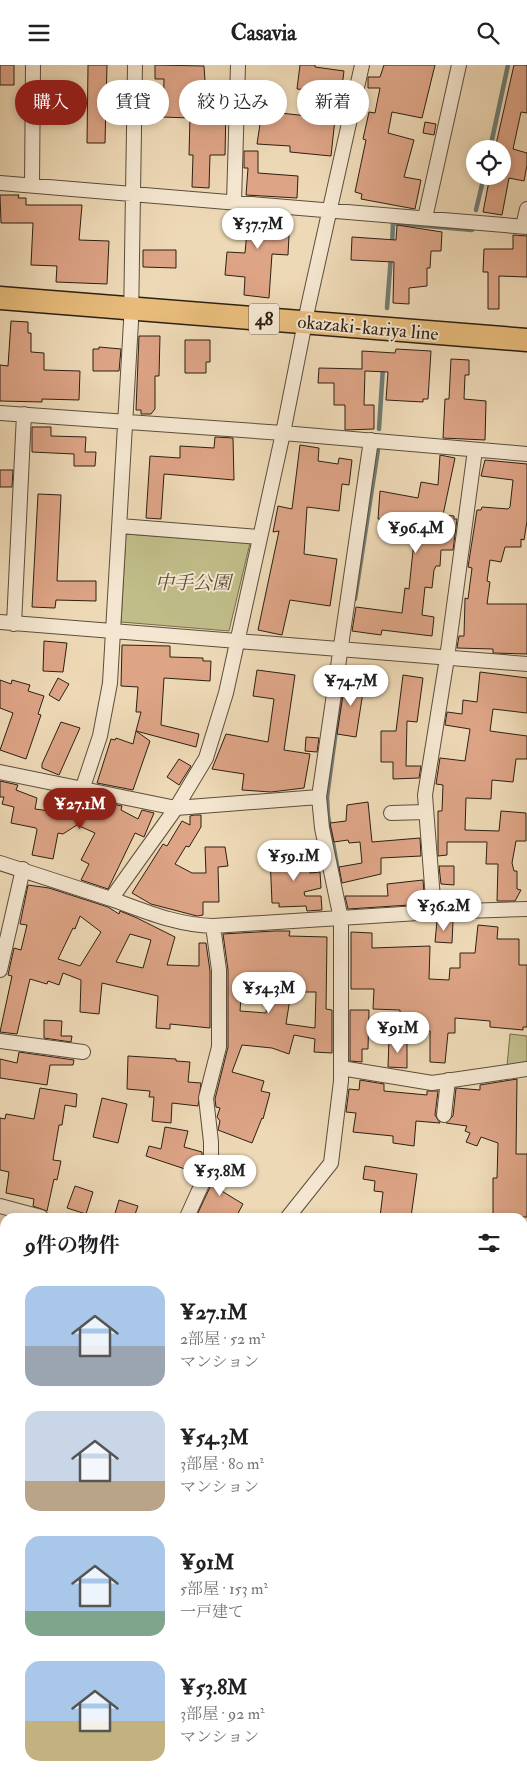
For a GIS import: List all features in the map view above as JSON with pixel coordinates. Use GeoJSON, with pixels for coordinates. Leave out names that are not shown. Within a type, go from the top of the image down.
{"type":"FeatureCollection","features":[{"type":"Feature","properties":{"kind":"main road","name":"okazaki-kariya line"},"geometry":{"type":"LineString","coordinates":[[0,298],[527,341]]}},
{"type":"Feature","properties":{"kind":"street"},"geometry":{"type":"LineString","coordinates":[[32,185],[33,65]]}},
{"type":"Feature","properties":{"kind":"street"},"geometry":{"type":"LineString","coordinates":[[83,787],[100,736],[110,683],[131,308],[135,65]]}},
{"type":"Feature","properties":{"kind":"street"},"geometry":{"type":"LineString","coordinates":[[234,202],[238,65]]}},
{"type":"Feature","properties":{"kind":"street"},"geometry":{"type":"LineString","coordinates":[[111,899],[176,808],[206,758],[226,693],[362,65]]}},
{"type":"Feature","properties":{"kind":"street"},"geometry":{"type":"LineString","coordinates":[[425,218],[459,65]]}},
{"type":"Feature","properties":{"kind":"street"},"geometry":{"type":"LineString","coordinates":[[0,183],[525,226],[527,209]]}},
{"type":"Feature","properties":{"kind":"street"},"geometry":{"type":"LineString","coordinates":[[0,413],[283,433],[527,454]]}},
{"type":"Feature","properties":{"kind":"street"},"geometry":{"type":"LineString","coordinates":[[14,624],[24,414]]}},
{"type":"Feature","properties":{"kind":"street"},"geometry":{"type":"LineString","coordinates":[[291,1213],[332,1163],[341,1068],[341,919],[322,828],[319,797],[371,440]]}},
{"type":"Feature","properties":{"kind":"street"},"geometry":{"type":"LineString","coordinates":[[434,912],[425,795],[447,658],[475,450]]}},
{"type":"Feature","properties":{"kind":"street"},"geometry":{"type":"LineString","coordinates":[[120,526],[260,537]]}},
{"type":"Feature","properties":{"kind":"street"},"geometry":{"type":"LineString","coordinates":[[0,623],[527,665]]}},
{"type":"Feature","properties":{"kind":"street"},"geometry":{"type":"LineString","coordinates":[[0,772],[83,787],[176,808],[319,797]]}},
{"type":"Feature","properties":{"kind":"street"},"geometry":{"type":"LineString","coordinates":[[392,813],[426,812]]}},
{"type":"Feature","properties":{"kind":"street"},"geometry":{"type":"LineString","coordinates":[[0,863],[111,899],[172,922],[193,926],[341,919],[526,905]]}},
{"type":"Feature","properties":{"kind":"street"},"geometry":{"type":"LineString","coordinates":[[0,971],[23,869]]}},
{"type":"Feature","properties":{"kind":"street"},"geometry":{"type":"LineString","coordinates":[[189,1213],[211,1164],[211,1142],[206,1098],[218,1047],[218,970],[213,926]]}},
{"type":"Feature","properties":{"kind":"street"},"geometry":{"type":"LineString","coordinates":[[0,1041],[83,1052]]}},
{"type":"Feature","properties":{"kind":"street"},"geometry":{"type":"LineString","coordinates":[[341,1068],[432,1083],[527,1069]]}},
{"type":"Feature","properties":{"kind":"street"},"geometry":{"type":"LineString","coordinates":[[444,1115],[448,1080]]}},
{"type":"Feature","properties":{"kind":"street"},"geometry":{"type":"LineString","coordinates":[[0,1206],[26,1213]]}},
{"type":"Feature","properties":{"kind":"green space","name":"中手公園"},"geometry":{"type":"Polygon","coordinates":[[[126,534],[250,543],[229,631],[121,622],[126,534]]]}},
{"type":"Feature","properties":{"kind":"green space"},"geometry":{"type":"Polygon","coordinates":[[[510,1034],[527,1036],[527,1065],[507,1066],[510,1034]]]}},
{"type":"Feature","properties":{"kind":"building"},"geometry":{"type":"Polygon","coordinates":[[[0,65],[14,65],[14,85],[0,85],[0,65]]]}},
{"type":"Feature","properties":{"kind":"building"},"geometry":{"type":"Polygon","coordinates":[[[88,65],[107,65],[107,80],[97,80],[97,125],[105,125],[105,143],[87,143],[88,65]]]}},
{"type":"Feature","properties":{"kind":"building"},"geometry":{"type":"Polygon","coordinates":[[[155,65],[204,66],[205,80],[179,80],[179,118],[169,117],[169,80],[155,79],[155,65]]]}},
{"type":"Feature","properties":{"kind":"building"},"geometry":{"type":"Polygon","coordinates":[[[300,65],[315,65],[315,67],[344,71],[343,80],[298,80],[300,65]]]}},
{"type":"Feature","properties":{"kind":"building"},"geometry":{"type":"Polygon","coordinates":[[[384,65],[435,65],[422,118],[392,112],[388,133],[414,140],[404,177],[421,180],[415,209],[361,199],[362,194],[355,192],[366,140],[363,139],[366,125],[369,125],[369,112],[375,113],[380,88],[369,88],[368,77],[380,77],[384,65]]]}},
{"type":"Feature","properties":{"kind":"building"},"geometry":{"type":"Polygon","coordinates":[[[514,65],[527,65],[527,113],[521,112],[513,149],[527,153],[524,181],[511,178],[511,140],[497,140],[514,65]]]}},
{"type":"Feature","properties":{"kind":"building"},"geometry":{"type":"Polygon","coordinates":[[[287,114],[297,115],[297,125],[334,125],[331,156],[290,152],[290,146],[257,144],[260,125],[287,125],[287,114]]]}},
{"type":"Feature","properties":{"kind":"building"},"geometry":{"type":"Polygon","coordinates":[[[425,122],[436,124],[434,135],[423,133],[425,122]]]}},
{"type":"Feature","properties":{"kind":"building"},"geometry":{"type":"Polygon","coordinates":[[[190,125],[226,125],[225,155],[210,155],[209,188],[192,187],[193,155],[189,155],[190,125]]]}},
{"type":"Feature","properties":{"kind":"building"},"geometry":{"type":"Polygon","coordinates":[[[244,151],[258,151],[258,173],[298,176],[297,198],[246,195],[248,168],[244,168],[244,151]]]}},
{"type":"Feature","properties":{"kind":"building"},"geometry":{"type":"Polygon","coordinates":[[[488,185],[508,185],[502,215],[483,212],[488,185]]]}},
{"type":"Feature","properties":{"kind":"building"},"geometry":{"type":"Polygon","coordinates":[[[0,195],[19,195],[18,198],[26,198],[26,205],[82,205],[79,240],[109,241],[107,284],[56,282],[57,266],[31,265],[33,223],[1,223],[0,195]]]}},
{"type":"Feature","properties":{"kind":"building"},"geometry":{"type":"Polygon","coordinates":[[[232,211],[290,216],[288,255],[272,254],[269,298],[244,295],[245,277],[225,275],[227,252],[245,253],[247,232],[232,231],[232,211]]]}},
{"type":"Feature","properties":{"kind":"building"},"geometry":{"type":"Polygon","coordinates":[[[397,225],[442,232],[441,251],[431,251],[430,268],[427,268],[427,286],[409,288],[409,304],[393,303],[394,262],[351,260],[352,237],[396,240],[397,225]]]}},
{"type":"Feature","properties":{"kind":"building"},"geometry":{"type":"Polygon","coordinates":[[[513,235],[527,236],[527,277],[499,276],[499,309],[488,309],[488,272],[483,272],[484,249],[513,249],[513,235]]]}},
{"type":"Feature","properties":{"kind":"building"},"geometry":{"type":"Polygon","coordinates":[[[143,250],[176,250],[176,268],[143,267],[143,250]]]}},
{"type":"Feature","properties":{"kind":"building"},"geometry":{"type":"Polygon","coordinates":[[[11,321],[28,322],[28,333],[31,333],[31,352],[44,353],[44,370],[80,371],[79,400],[42,399],[42,402],[0,401],[0,365],[8,366],[11,321]]]}},
{"type":"Feature","properties":{"kind":"building"},"geometry":{"type":"Polygon","coordinates":[[[139,336],[160,336],[159,376],[155,376],[155,409],[151,414],[141,414],[141,410],[136,410],[139,336]]]}},
{"type":"Feature","properties":{"kind":"building"},"geometry":{"type":"Polygon","coordinates":[[[185,340],[210,340],[210,362],[206,362],[206,373],[185,373],[185,340]]]}},
{"type":"Feature","properties":{"kind":"building"},"geometry":{"type":"Polygon","coordinates":[[[99,347],[121,349],[119,371],[93,371],[93,349],[99,349],[99,347]]]}},
{"type":"Feature","properties":{"kind":"building"},"geometry":{"type":"Polygon","coordinates":[[[396,349],[431,351],[428,399],[423,399],[423,402],[386,400],[388,372],[365,371],[364,405],[374,405],[374,429],[345,430],[345,405],[334,405],[334,383],[318,383],[319,368],[362,369],[362,351],[395,353],[396,349]]]}},
{"type":"Feature","properties":{"kind":"building"},"geometry":{"type":"Polygon","coordinates":[[[451,359],[469,360],[469,375],[465,375],[464,399],[486,401],[485,440],[443,438],[445,399],[449,399],[451,359]]]}},
{"type":"Feature","properties":{"kind":"building"},"geometry":{"type":"Polygon","coordinates":[[[32,427],[51,427],[51,436],[86,437],[85,452],[96,452],[95,466],[74,466],[74,454],[32,452],[32,427]]]}},
{"type":"Feature","properties":{"kind":"building"},"geometry":{"type":"Polygon","coordinates":[[[215,437],[233,438],[234,480],[164,474],[161,519],[146,518],[150,456],[180,458],[180,446],[214,448],[215,437]]]}},
{"type":"Feature","properties":{"kind":"building"},"geometry":{"type":"Polygon","coordinates":[[[300,445],[319,448],[318,461],[338,464],[339,458],[352,460],[349,485],[342,484],[339,511],[307,507],[304,554],[337,559],[330,606],[290,600],[282,635],[258,630],[279,531],[273,532],[278,506],[292,509],[300,445]]]}},
{"type":"Feature","properties":{"kind":"building"},"geometry":{"type":"Polygon","coordinates":[[[440,455],[455,458],[443,515],[454,516],[454,519],[457,519],[453,550],[441,550],[440,566],[436,566],[434,570],[432,588],[425,587],[422,615],[434,617],[432,636],[382,630],[381,635],[352,631],[356,607],[402,613],[405,588],[409,589],[416,522],[378,519],[380,491],[418,498],[421,482],[438,485],[440,455]]]}},
{"type":"Feature","properties":{"kind":"building"},"geometry":{"type":"Polygon","coordinates":[[[485,460],[527,464],[527,521],[524,540],[521,539],[521,547],[505,547],[501,562],[490,560],[487,581],[490,582],[487,604],[527,604],[527,654],[493,653],[493,649],[457,648],[459,636],[464,636],[465,598],[468,599],[472,568],[468,567],[477,510],[481,510],[482,507],[508,509],[510,507],[513,480],[481,476],[485,460]]]}},
{"type":"Feature","properties":{"kind":"building"},"geometry":{"type":"Polygon","coordinates":[[[0,470],[13,470],[12,487],[0,487],[0,470]]]}},
{"type":"Feature","properties":{"kind":"building"},"geometry":{"type":"Polygon","coordinates":[[[38,494],[61,495],[57,581],[96,581],[96,601],[56,600],[55,608],[32,607],[38,494]]]}},
{"type":"Feature","properties":{"kind":"building"},"geometry":{"type":"Polygon","coordinates":[[[44,641],[67,643],[63,672],[43,671],[44,641]]]}},
{"type":"Feature","properties":{"kind":"building"},"geometry":{"type":"Polygon","coordinates":[[[122,645],[170,646],[170,657],[203,658],[203,661],[211,661],[210,681],[164,678],[161,725],[199,734],[196,747],[136,731],[141,712],[136,712],[138,687],[121,686],[122,645]]]}},
{"type":"Feature","properties":{"kind":"building"},"geometry":{"type":"Polygon","coordinates":[[[257,670],[295,675],[284,750],[310,754],[304,788],[271,792],[242,790],[244,774],[212,769],[226,734],[268,742],[274,699],[253,696],[257,670]]]}},
{"type":"Feature","properties":{"kind":"building"},"geometry":{"type":"Polygon","coordinates":[[[480,672],[527,678],[527,713],[493,709],[490,731],[527,736],[527,759],[516,759],[513,782],[492,780],[491,799],[466,798],[465,830],[499,831],[501,811],[526,813],[526,841],[516,841],[512,863],[514,871],[517,871],[517,889],[521,890],[515,901],[497,901],[498,864],[486,864],[487,842],[447,842],[447,855],[438,856],[438,811],[442,811],[443,785],[436,784],[440,758],[465,761],[470,729],[445,725],[447,712],[462,714],[463,700],[477,702],[480,672]]]}},
{"type":"Feature","properties":{"kind":"building"},"geometry":{"type":"Polygon","coordinates":[[[403,675],[423,678],[417,722],[407,721],[406,766],[421,766],[419,778],[393,779],[393,762],[381,762],[381,731],[396,731],[403,675]]]}},
{"type":"Feature","properties":{"kind":"building"},"geometry":{"type":"Polygon","coordinates":[[[346,676],[365,679],[356,737],[337,734],[346,676]]]}},
{"type":"Feature","properties":{"kind":"building"},"geometry":{"type":"Polygon","coordinates":[[[58,678],[69,684],[59,701],[49,695],[58,678]]]}},
{"type":"Feature","properties":{"kind":"building"},"geometry":{"type":"Polygon","coordinates":[[[0,680],[11,684],[12,680],[30,685],[28,691],[44,696],[38,714],[41,715],[26,759],[0,750],[13,713],[0,708],[0,680]]]}},
{"type":"Feature","properties":{"kind":"building"},"geometry":{"type":"Polygon","coordinates":[[[61,722],[80,728],[59,775],[42,768],[42,764],[61,722]]]}},
{"type":"Feature","properties":{"kind":"building"},"geometry":{"type":"Polygon","coordinates":[[[136,731],[150,741],[133,790],[97,783],[111,739],[115,740],[116,738],[133,744],[136,731]]]}},
{"type":"Feature","properties":{"kind":"building"},"geometry":{"type":"Polygon","coordinates":[[[306,737],[319,738],[317,752],[305,751],[306,737]]]}},
{"type":"Feature","properties":{"kind":"building"},"geometry":{"type":"Polygon","coordinates":[[[179,759],[191,766],[179,785],[167,777],[179,759]]]}},
{"type":"Feature","properties":{"kind":"building"},"geometry":{"type":"Polygon","coordinates":[[[0,781],[18,785],[16,790],[37,798],[35,809],[65,813],[68,795],[122,806],[121,810],[138,819],[142,810],[154,813],[144,837],[135,833],[108,889],[81,880],[89,864],[81,860],[95,833],[77,825],[63,834],[58,833],[53,859],[32,855],[37,830],[36,828],[11,823],[14,807],[2,804],[4,797],[0,797],[0,781]]]}},
{"type":"Feature","properties":{"kind":"building"},"geometry":{"type":"Polygon","coordinates":[[[368,802],[372,842],[420,838],[421,856],[381,858],[381,874],[342,883],[339,867],[362,863],[360,842],[349,843],[348,840],[334,842],[330,823],[346,821],[347,805],[368,802]]]}},
{"type":"Feature","properties":{"kind":"building"},"geometry":{"type":"Polygon","coordinates":[[[201,815],[201,827],[189,847],[186,846],[175,864],[192,873],[206,873],[205,847],[225,847],[228,866],[218,867],[219,902],[203,902],[203,915],[197,916],[151,904],[132,893],[163,844],[167,846],[182,821],[190,825],[190,816],[201,815]]]}},
{"type":"Feature","properties":{"kind":"building"},"geometry":{"type":"Polygon","coordinates":[[[310,854],[310,873],[320,872],[321,888],[304,892],[305,896],[321,896],[322,910],[307,911],[306,906],[279,907],[279,903],[272,903],[270,856],[310,854]]]}},
{"type":"Feature","properties":{"kind":"building"},"geometry":{"type":"Polygon","coordinates":[[[439,866],[454,866],[454,885],[441,884],[439,866]]]}},
{"type":"Feature","properties":{"kind":"building"},"geometry":{"type":"Polygon","coordinates":[[[423,880],[425,904],[348,909],[345,896],[388,896],[387,884],[423,880]]]}},
{"type":"Feature","properties":{"kind":"building"},"geometry":{"type":"Polygon","coordinates":[[[28,885],[49,888],[108,907],[119,914],[120,911],[175,937],[167,965],[199,966],[199,943],[206,943],[210,971],[210,1028],[170,1024],[170,1029],[156,1028],[158,996],[102,983],[99,1014],[80,1012],[81,980],[63,973],[59,985],[48,981],[47,984],[30,979],[17,1034],[0,1032],[12,976],[8,975],[14,948],[21,950],[27,925],[20,924],[28,885]],[[80,916],[58,959],[80,966],[101,932],[80,916]],[[130,934],[116,962],[143,968],[151,940],[130,934]]]}},
{"type":"Feature","properties":{"kind":"building"},"geometry":{"type":"Polygon","coordinates":[[[437,921],[453,921],[452,943],[435,942],[437,921]]]}},
{"type":"Feature","properties":{"kind":"building"},"geometry":{"type":"Polygon","coordinates":[[[478,925],[498,927],[497,939],[519,939],[519,965],[527,965],[527,1027],[523,1027],[523,1030],[490,1027],[490,1021],[455,1018],[455,1033],[448,1033],[445,1063],[430,1062],[430,1031],[400,1029],[400,1010],[373,1009],[374,989],[351,989],[351,932],[372,933],[372,948],[430,946],[429,979],[449,980],[450,968],[460,968],[460,953],[475,953],[478,925]]]}},
{"type":"Feature","properties":{"kind":"building"},"geometry":{"type":"Polygon","coordinates":[[[290,931],[289,936],[327,937],[326,1009],[332,1010],[332,1053],[314,1052],[315,1039],[294,1035],[289,1054],[272,1048],[242,1045],[232,1072],[264,1081],[261,1091],[270,1093],[263,1119],[252,1143],[218,1130],[220,1121],[217,1117],[220,1108],[216,1107],[215,1099],[228,1047],[228,970],[223,934],[290,931]],[[242,983],[240,1011],[266,1013],[270,984],[242,983]],[[291,992],[286,1024],[315,1028],[316,992],[291,992]]]}},
{"type":"Feature","properties":{"kind":"building"},"geometry":{"type":"Polygon","coordinates":[[[350,1010],[369,1010],[368,1049],[362,1049],[362,1062],[350,1061],[350,1010]]]}},
{"type":"Feature","properties":{"kind":"building"},"geometry":{"type":"Polygon","coordinates":[[[44,1020],[62,1021],[61,1036],[72,1036],[71,1042],[44,1038],[44,1020]]]}},
{"type":"Feature","properties":{"kind":"building"},"geometry":{"type":"Polygon","coordinates":[[[389,1039],[407,1040],[407,1068],[388,1067],[389,1039]]]}},
{"type":"Feature","properties":{"kind":"building"},"geometry":{"type":"Polygon","coordinates":[[[19,1052],[74,1060],[73,1065],[50,1065],[47,1085],[0,1078],[0,1059],[17,1063],[19,1052]]]}},
{"type":"Feature","properties":{"kind":"building"},"geometry":{"type":"Polygon","coordinates":[[[128,1056],[176,1059],[176,1061],[190,1062],[188,1082],[201,1083],[198,1106],[172,1103],[171,1123],[152,1121],[154,1097],[149,1097],[150,1091],[127,1089],[128,1056]]]}},
{"type":"Feature","properties":{"kind":"building"},"geometry":{"type":"Polygon","coordinates":[[[517,1079],[516,1154],[527,1154],[527,1213],[493,1213],[493,1178],[497,1178],[498,1143],[481,1137],[477,1146],[466,1142],[470,1133],[465,1131],[467,1126],[446,1123],[453,1116],[456,1088],[480,1090],[480,1085],[517,1079]]]}},
{"type":"Feature","properties":{"kind":"building"},"geometry":{"type":"Polygon","coordinates":[[[360,1080],[384,1084],[384,1091],[427,1095],[427,1091],[438,1091],[435,1115],[440,1123],[416,1121],[414,1146],[393,1143],[393,1136],[353,1132],[356,1113],[346,1112],[349,1089],[359,1090],[360,1080]]]}},
{"type":"Feature","properties":{"kind":"building"},"geometry":{"type":"Polygon","coordinates":[[[40,1088],[77,1094],[76,1107],[65,1105],[62,1125],[59,1125],[53,1160],[61,1161],[57,1180],[54,1179],[47,1211],[33,1206],[34,1199],[6,1193],[9,1172],[0,1170],[0,1118],[5,1119],[6,1114],[34,1119],[40,1088]]]}},
{"type":"Feature","properties":{"kind":"building"},"geometry":{"type":"Polygon","coordinates":[[[102,1098],[127,1104],[118,1143],[93,1137],[102,1098]]]}},
{"type":"Feature","properties":{"kind":"building"},"geometry":{"type":"Polygon","coordinates":[[[165,1127],[188,1131],[184,1147],[202,1152],[202,1162],[197,1173],[146,1156],[149,1146],[161,1149],[165,1127]]]}},
{"type":"Feature","properties":{"kind":"building"},"geometry":{"type":"Polygon","coordinates":[[[220,1157],[233,1163],[220,1190],[243,1204],[238,1213],[198,1213],[219,1168],[220,1157]]]}},
{"type":"Feature","properties":{"kind":"building"},"geometry":{"type":"Polygon","coordinates":[[[365,1166],[417,1174],[412,1213],[380,1213],[383,1192],[374,1191],[375,1181],[363,1179],[365,1166]]]}},
{"type":"Feature","properties":{"kind":"building"},"geometry":{"type":"Polygon","coordinates":[[[75,1186],[93,1192],[86,1213],[67,1208],[75,1186]]]}},
{"type":"Feature","properties":{"kind":"building"},"geometry":{"type":"Polygon","coordinates":[[[119,1200],[138,1206],[135,1213],[115,1213],[119,1200]]]}},
{"type":"Feature","properties":{"kind":"waterway"},"geometry":{"type":"LineString","coordinates":[[492,140],[508,65]]}},
{"type":"Feature","properties":{"kind":"waterway"},"geometry":{"type":"LineString","coordinates":[[476,210],[482,185]]}},
{"type":"Feature","properties":{"kind":"waterway"},"geometry":{"type":"LineString","coordinates":[[392,246],[393,223],[472,230]]}},
{"type":"Feature","properties":{"kind":"waterway"},"geometry":{"type":"LineString","coordinates":[[387,308],[391,256]]}},
{"type":"Feature","properties":{"kind":"waterway"},"geometry":{"type":"LineString","coordinates":[[379,429],[383,367]]}},
{"type":"Feature","properties":{"kind":"waterway"},"geometry":{"type":"LineString","coordinates":[[355,599],[378,450]]}},
{"type":"Feature","properties":{"kind":"waterway"},"geometry":{"type":"LineString","coordinates":[[338,871],[328,816],[327,797],[342,686]]}}]}
